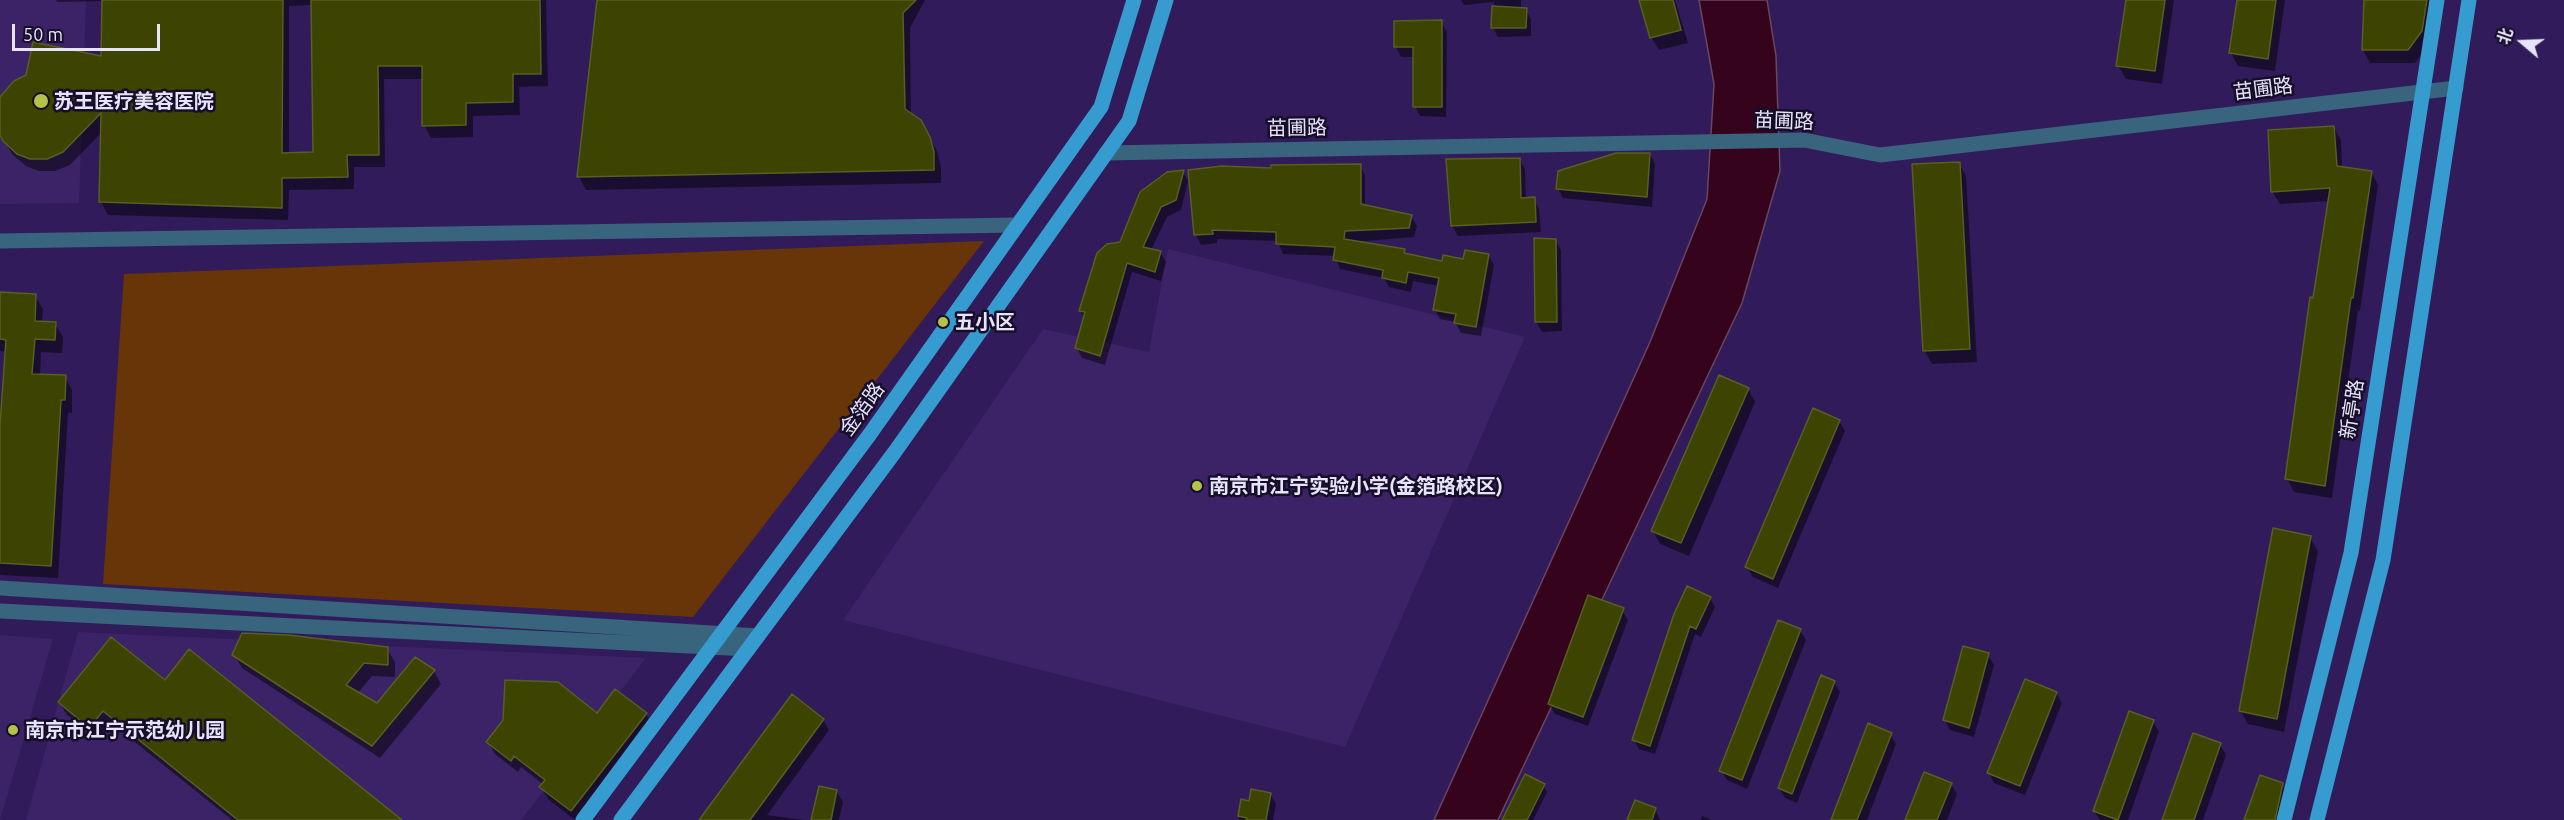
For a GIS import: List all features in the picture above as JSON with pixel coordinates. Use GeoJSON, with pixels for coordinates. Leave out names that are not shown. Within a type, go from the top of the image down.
{"type":"FeatureCollection","features":[{"type":"Feature","properties":{"kind":"main road","name":"金箔路"},"geometry":{"type":"LineString","coordinates":[[583,820],[870,434],[1101,107],[1134,0]]}},
{"type":"Feature","properties":{"kind":"main road"},"geometry":{"type":"LineString","coordinates":[[621,820],[894,453],[1129,121],[1166,0]]}},
{"type":"Feature","properties":{"kind":"main road","name":"新亭路"},"geometry":{"type":"LineString","coordinates":[[2284,820],[2351,553],[2437,0]]}},
{"type":"Feature","properties":{"kind":"main road"},"geometry":{"type":"LineString","coordinates":[[2317,820],[2383,560],[2469,0]]}},
{"type":"Feature","properties":{"kind":"street","name":"苗圃路"},"geometry":{"type":"LineString","coordinates":[[1106,153],[1804,140],[1880,155],[2456,88]]}},
{"type":"Feature","properties":{"kind":"street"},"geometry":{"type":"LineString","coordinates":[[0,241],[1017,225]]}},
{"type":"Feature","properties":{"kind":"street"},"geometry":{"type":"LineString","coordinates":[[0,588],[758,636]]}},
{"type":"Feature","properties":{"kind":"street"},"geometry":{"type":"LineString","coordinates":[[0,611],[748,649]]}},
{"type":"Feature","properties":{"kind":"shaded area","name":"苏王医疗美容医院"},"geometry":{"type":"Polygon","coordinates":[[[0,0],[86,0],[79,203],[0,204],[0,0]]]}},
{"type":"Feature","properties":{"kind":"shaded area"},"geometry":{"type":"Polygon","coordinates":[[[1699,0],[1767,0],[1776,56],[1780,171],[1742,303],[1498,820],[1434,820],[1650,342],[1707,199],[1714,84],[1699,0]]]}},
{"type":"Feature","properties":{"kind":"shaded area"},"geometry":{"type":"Polygon","coordinates":[[[984,241],[693,617],[103,584],[124,274],[984,241]]]}},
{"type":"Feature","properties":{"kind":"shaded area","name":"南京市江宁实验小学(金箔路校区)"},"geometry":{"type":"Polygon","coordinates":[[[1168,249],[1525,337],[1345,747],[843,620],[1043,329],[1149,352],[1168,249]]]}},
{"type":"Feature","properties":{"kind":"shaded area"},"geometry":{"type":"Polygon","coordinates":[[[78,632],[646,658],[521,820],[26,820],[78,632]]]}},
{"type":"Feature","properties":{"kind":"shaded area","name":"南京市江宁示范幼儿园"},"geometry":{"type":"Polygon","coordinates":[[[0,635],[53,639],[0,820],[0,635]]]}},
{"type":"Feature","properties":{"kind":"building"},"geometry":{"type":"Polygon","coordinates":[[[102,0],[283,0],[282,153],[313,152],[311,0],[540,0],[541,74],[513,74],[513,102],[466,103],[466,125],[422,126],[422,66],[378,66],[379,155],[347,155],[348,177],[282,178],[282,208],[99,202],[101,113],[63,152],[47,159],[30,159],[17,154],[0,135],[0,97],[14,81],[26,75],[33,42],[101,56],[102,0]]]}},
{"type":"Feature","properties":{"kind":"building"},"geometry":{"type":"Polygon","coordinates":[[[597,0],[916,0],[903,13],[905,109],[921,120],[930,137],[934,152],[934,170],[577,177],[597,0]]]}},
{"type":"Feature","properties":{"kind":"building"},"geometry":{"type":"Polygon","coordinates":[[[1639,0],[1673,0],[1681,30],[1650,38],[1639,0]]]}},
{"type":"Feature","properties":{"kind":"building"},"geometry":{"type":"Polygon","coordinates":[[[2126,0],[2165,0],[2155,71],[2116,66],[2126,0]]]}},
{"type":"Feature","properties":{"kind":"building"},"geometry":{"type":"Polygon","coordinates":[[[2237,0],[2276,0],[2268,59],[2229,53],[2237,0]]]}},
{"type":"Feature","properties":{"kind":"building"},"geometry":{"type":"Polygon","coordinates":[[[2364,0],[2427,0],[2422,31],[2408,50],[2362,50],[2364,0]]]}},
{"type":"Feature","properties":{"kind":"building"},"geometry":{"type":"Polygon","coordinates":[[[1492,6],[1527,8],[1526,28],[1491,28],[1492,6]]]}},
{"type":"Feature","properties":{"kind":"building"},"geometry":{"type":"Polygon","coordinates":[[[1442,20],[1442,107],[1413,107],[1413,47],[1394,47],[1394,21],[1442,20]]]}},
{"type":"Feature","properties":{"kind":"building"},"geometry":{"type":"Polygon","coordinates":[[[2334,126],[2337,166],[2372,171],[2353,298],[2351,298],[2325,486],[2285,479],[2310,297],[2313,298],[2330,188],[2271,192],[2268,130],[2334,126]]]}},
{"type":"Feature","properties":{"kind":"building"},"geometry":{"type":"Polygon","coordinates":[[[1616,153],[1650,153],[1647,197],[1556,189],[1558,171],[1616,153]]]}},
{"type":"Feature","properties":{"kind":"building"},"geometry":{"type":"Polygon","coordinates":[[[1520,158],[1521,198],[1535,197],[1536,222],[1451,226],[1446,159],[1520,158]]]}},
{"type":"Feature","properties":{"kind":"building"},"geometry":{"type":"Polygon","coordinates":[[[1960,162],[1970,349],[1923,351],[1912,164],[1960,162]]]}},
{"type":"Feature","properties":{"kind":"building"},"geometry":{"type":"Polygon","coordinates":[[[1361,164],[1361,204],[1412,215],[1409,228],[1345,231],[1344,239],[1405,249],[1404,253],[1442,261],[1443,255],[1463,259],[1465,250],[1489,254],[1476,327],[1454,323],[1456,314],[1433,310],[1439,278],[1408,272],[1406,283],[1382,278],[1383,270],[1333,260],[1335,247],[1276,244],[1276,232],[1212,230],[1213,234],[1194,235],[1188,170],[1222,166],[1271,168],[1271,165],[1361,164]]]}},
{"type":"Feature","properties":{"kind":"building"},"geometry":{"type":"Polygon","coordinates":[[[1184,170],[1176,200],[1161,207],[1143,247],[1161,251],[1155,272],[1127,263],[1100,356],[1075,348],[1085,312],[1079,311],[1097,253],[1107,244],[1120,242],[1140,192],[1167,172],[1184,170]]]}},
{"type":"Feature","properties":{"kind":"building"},"geometry":{"type":"Polygon","coordinates":[[[1534,238],[1556,239],[1557,322],[1535,322],[1534,238]]]}},
{"type":"Feature","properties":{"kind":"building"},"geometry":{"type":"Polygon","coordinates":[[[0,292],[36,294],[35,321],[56,322],[55,340],[35,339],[32,374],[66,375],[65,400],[61,400],[51,566],[0,563],[0,425],[6,340],[0,339],[0,292]]]}},
{"type":"Feature","properties":{"kind":"building"},"geometry":{"type":"Polygon","coordinates":[[[1719,375],[1749,388],[1681,543],[1651,531],[1719,375]]]}},
{"type":"Feature","properties":{"kind":"building"},"geometry":{"type":"Polygon","coordinates":[[[1813,408],[1840,420],[1773,579],[1745,567],[1813,408]]]}},
{"type":"Feature","properties":{"kind":"building"},"geometry":{"type":"Polygon","coordinates":[[[2273,528],[2311,536],[2277,719],[2239,711],[2273,528]]]}},
{"type":"Feature","properties":{"kind":"building"},"geometry":{"type":"Polygon","coordinates":[[[1687,586],[1711,597],[1696,629],[1690,626],[1650,746],[1632,740],[1674,614],[1687,586]]]}},
{"type":"Feature","properties":{"kind":"building"},"geometry":{"type":"Polygon","coordinates":[[[1588,595],[1624,608],[1583,717],[1548,704],[1588,595]]]}},
{"type":"Feature","properties":{"kind":"building"},"geometry":{"type":"Polygon","coordinates":[[[1778,620],[1801,629],[1742,780],[1719,771],[1778,620]]]}},
{"type":"Feature","properties":{"kind":"building"},"geometry":{"type":"Polygon","coordinates":[[[242,633],[288,635],[388,647],[388,665],[364,663],[346,685],[377,703],[415,657],[435,670],[372,746],[232,655],[242,633]]]}},
{"type":"Feature","properties":{"kind":"building"},"geometry":{"type":"Polygon","coordinates":[[[111,637],[165,680],[189,649],[402,820],[238,820],[103,711],[89,728],[58,702],[111,637]]]}},
{"type":"Feature","properties":{"kind":"building"},"geometry":{"type":"Polygon","coordinates":[[[1963,646],[1989,653],[1969,728],[1943,720],[1963,646]]]}},
{"type":"Feature","properties":{"kind":"building"},"geometry":{"type":"Polygon","coordinates":[[[1821,675],[1835,681],[1792,794],[1778,788],[1821,675]]]}},
{"type":"Feature","properties":{"kind":"building"},"geometry":{"type":"Polygon","coordinates":[[[2025,679],[2057,692],[2020,786],[1987,773],[2025,679]]]}},
{"type":"Feature","properties":{"kind":"building"},"geometry":{"type":"Polygon","coordinates":[[[505,680],[558,682],[597,713],[615,689],[647,713],[571,811],[539,787],[545,780],[514,756],[511,761],[486,742],[503,720],[505,680]]]}},
{"type":"Feature","properties":{"kind":"building"},"geometry":{"type":"Polygon","coordinates":[[[792,694],[824,719],[750,820],[699,820],[792,694]]]}},
{"type":"Feature","properties":{"kind":"building"},"geometry":{"type":"Polygon","coordinates":[[[2129,711],[2154,720],[2118,820],[2093,811],[2129,711]]]}},
{"type":"Feature","properties":{"kind":"building"},"geometry":{"type":"Polygon","coordinates":[[[1868,723],[1892,733],[1857,820],[1831,820],[1868,723]]]}},
{"type":"Feature","properties":{"kind":"building"},"geometry":{"type":"Polygon","coordinates":[[[2193,733],[2221,743],[2194,820],[2162,820],[2193,733]]]}},
{"type":"Feature","properties":{"kind":"building"},"geometry":{"type":"Polygon","coordinates":[[[1924,772],[1952,783],[1937,820],[1905,820],[1924,772]]]}},
{"type":"Feature","properties":{"kind":"building"},"geometry":{"type":"Polygon","coordinates":[[[1525,774],[1545,784],[1527,820],[1502,820],[1525,774]]]}},
{"type":"Feature","properties":{"kind":"building"},"geometry":{"type":"Polygon","coordinates":[[[2260,775],[2283,783],[2275,820],[2244,820],[2260,775]]]}},
{"type":"Feature","properties":{"kind":"building"},"geometry":{"type":"Polygon","coordinates":[[[819,786],[837,790],[831,820],[811,820],[819,786]]]}},
{"type":"Feature","properties":{"kind":"building"},"geometry":{"type":"Polygon","coordinates":[[[1251,789],[1271,793],[1266,820],[1246,820],[1247,818],[1238,816],[1241,799],[1249,801],[1251,789]]]}},
{"type":"Feature","properties":{"kind":"building"},"geometry":{"type":"Polygon","coordinates":[[[1635,800],[1656,808],[1652,820],[1627,820],[1635,800]]]}},
{"type":"Feature","properties":{"kind":"place","name":"苏王医疗美容医院"},"geometry":{"type":"Point","coordinates":[41,101]}},
{"type":"Feature","properties":{"kind":"place","name":"五小区"},"geometry":{"type":"Point","coordinates":[943,322]}},
{"type":"Feature","properties":{"kind":"place","name":"南京市江宁实验小学(金箔路校区)"},"geometry":{"type":"Point","coordinates":[1197,486]}},
{"type":"Feature","properties":{"kind":"place","name":"南京市江宁示范幼儿园"},"geometry":{"type":"Point","coordinates":[13,730]}}]}
